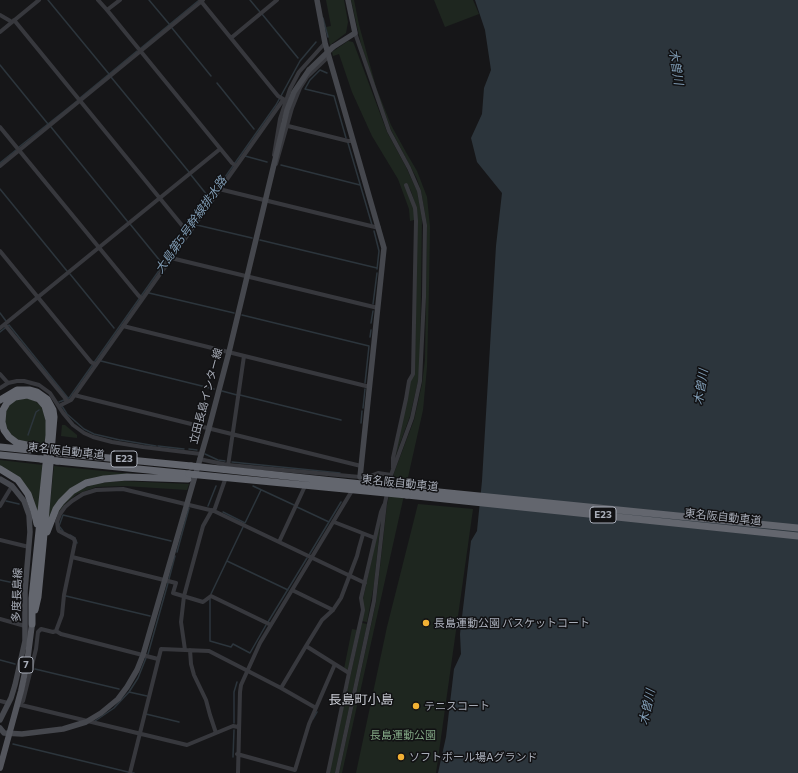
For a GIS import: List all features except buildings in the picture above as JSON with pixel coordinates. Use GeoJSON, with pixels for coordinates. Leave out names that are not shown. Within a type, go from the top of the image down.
{"type":"FeatureCollection","features":[{"type":"Feature","properties":{"kind":"highway"},"geometry":{"type":"LineString","coordinates":[[0,400],[17,390],[30,390],[43,396],[50,404],[54,417],[54,431],[29,625]]}},
{"type":"Feature","properties":{"kind":"highway"},"geometry":{"type":"LineString","coordinates":[[40,545],[49,435],[48,416],[45,406],[34,397],[24,395],[15,397],[7,403],[3,410],[2,422],[4,430],[9,437],[17,443],[41,453],[58,455]]}},
{"type":"Feature","properties":{"kind":"highway","name":"東名阪自動車道"},"geometry":{"type":"LineString","coordinates":[[0,447],[188,476],[348,489],[798,536]]}},
{"type":"Feature","properties":{"kind":"highway","name":"東名阪自動車道"},"geometry":{"type":"LineString","coordinates":[[0,455],[41,453]]}},
{"type":"Feature","properties":{"kind":"highway","name":"東名阪自動車道"},"geometry":{"type":"LineString","coordinates":[[58,455],[130,458],[146,462],[798,528]]}},
{"type":"Feature","properties":{"kind":"highway"},"geometry":{"type":"LineString","coordinates":[[0,469],[18,480],[28,494],[32,502],[36,518],[40,545]]}},
{"type":"Feature","properties":{"kind":"highway"},"geometry":{"type":"LineString","coordinates":[[40,545],[61,502],[72,491],[86,483],[120,477],[188,476]]}},
{"type":"Feature","properties":{"kind":"main road"},"geometry":{"type":"LineString","coordinates":[[317,0],[328,56],[383,242],[384,254],[360,477]]}},
{"type":"Feature","properties":{"kind":"main road"},"geometry":{"type":"LineString","coordinates":[[348,0],[355,33]]}},
{"type":"Feature","properties":{"kind":"main road","name":"立田長島インター線"},"geometry":{"type":"LineString","coordinates":[[9,734],[64,729],[86,722],[101,713],[118,699],[134,677],[143,655],[209,428],[287,110],[300,82],[309,70],[333,47],[355,33]]}},
{"type":"Feature","properties":{"kind":"main road","name":"多度長島線"},"geometry":{"type":"LineString","coordinates":[[0,479],[12,486],[24,501],[29,515],[30,524],[25,591],[29,625],[17,678],[0,720]]}},
{"type":"Feature","properties":{"kind":"main road","name":"7"},"geometry":{"type":"LineString","coordinates":[[0,768],[27,663],[29,625]]}},
{"type":"Feature","properties":{"kind":"main road"},"geometry":{"type":"LineString","coordinates":[[0,728],[4,733],[9,734]]}},
{"type":"Feature","properties":{"kind":"street"},"geometry":{"type":"LineString","coordinates":[[0,32],[39,0]]}},
{"type":"Feature","properties":{"kind":"street"},"geometry":{"type":"LineString","coordinates":[[98,0],[220,149],[234,164]]}},
{"type":"Feature","properties":{"kind":"street"},"geometry":{"type":"LineString","coordinates":[[107,10],[120,0]]}},
{"type":"Feature","properties":{"kind":"street"},"geometry":{"type":"LineString","coordinates":[[0,166],[201,0],[282,99],[273,169]]}},
{"type":"Feature","properties":{"kind":"street"},"geometry":{"type":"LineString","coordinates":[[231,38],[277,0]]}},
{"type":"Feature","properties":{"kind":"street"},"geometry":{"type":"LineString","coordinates":[[0,15],[13,21],[187,231]]}},
{"type":"Feature","properties":{"kind":"street"},"geometry":{"type":"LineString","coordinates":[[337,773],[374,601],[385,502],[392,473],[412,418],[420,382],[422,352],[425,226],[419,191],[409,168],[389,131],[355,33]]}},
{"type":"Feature","properties":{"kind":"street"},"geometry":{"type":"LineString","coordinates":[[59,406],[66,400],[71,400],[94,364],[123,326],[140,297],[171,258],[187,231],[219,189],[234,164],[282,99],[299,72],[325,43]]}},
{"type":"Feature","properties":{"kind":"street"},"geometry":{"type":"LineString","coordinates":[[273,169],[277,163],[292,108],[300,88],[307,78],[328,56]]}},
{"type":"Feature","properties":{"kind":"street"},"geometry":{"type":"LineString","coordinates":[[288,126],[353,141]]}},
{"type":"Feature","properties":{"kind":"street"},"geometry":{"type":"LineString","coordinates":[[0,127],[140,297]]}},
{"type":"Feature","properties":{"kind":"street"},"geometry":{"type":"LineString","coordinates":[[0,328],[6,326],[38,297],[220,149]]}},
{"type":"Feature","properties":{"kind":"street"},"geometry":{"type":"LineString","coordinates":[[392,473],[393,458],[409,381],[413,374],[416,221],[412,197],[406,185]]}},
{"type":"Feature","properties":{"kind":"street"},"geometry":{"type":"LineString","coordinates":[[219,189],[379,228]]}},
{"type":"Feature","properties":{"kind":"street"},"geometry":{"type":"LineString","coordinates":[[0,251],[94,364]]}},
{"type":"Feature","properties":{"kind":"street"},"geometry":{"type":"LineString","coordinates":[[171,258],[378,308]]}},
{"type":"Feature","properties":{"kind":"street"},"geometry":{"type":"LineString","coordinates":[[6,326],[66,400]]}},
{"type":"Feature","properties":{"kind":"street"},"geometry":{"type":"LineString","coordinates":[[123,326],[370,387]]}},
{"type":"Feature","properties":{"kind":"street"},"geometry":{"type":"LineString","coordinates":[[216,733],[206,700],[194,675],[181,622],[184,596],[203,526],[213,510],[224,485],[244,356]]}},
{"type":"Feature","properties":{"kind":"street"},"geometry":{"type":"LineString","coordinates":[[0,374],[8,384]]}},
{"type":"Feature","properties":{"kind":"street"},"geometry":{"type":"LineString","coordinates":[[0,388],[8,384],[24,381],[39,385],[50,393],[73,425],[92,437],[112,442],[200,457],[228,464],[360,477],[368,477],[378,473],[392,473]]}},
{"type":"Feature","properties":{"kind":"street"},"geometry":{"type":"LineString","coordinates":[[74,395],[361,466]]}},
{"type":"Feature","properties":{"kind":"street"},"geometry":{"type":"LineString","coordinates":[[279,542],[312,472]]}},
{"type":"Feature","properties":{"kind":"street"},"geometry":{"type":"LineString","coordinates":[[238,773],[237,754],[240,692],[248,672],[260,643],[360,477]]}},
{"type":"Feature","properties":{"kind":"street"},"geometry":{"type":"LineString","coordinates":[[0,506],[12,486]]}},
{"type":"Feature","properties":{"kind":"street"},"geometry":{"type":"LineString","coordinates":[[56,631],[62,615],[64,595],[75,540],[59,531],[57,522],[60,514],[66,507],[83,494],[96,490],[123,489],[213,510],[365,583]]}},
{"type":"Feature","properties":{"kind":"street"},"geometry":{"type":"LineString","coordinates":[[328,773],[363,610],[361,598],[381,512],[385,502]]}},
{"type":"Feature","properties":{"kind":"street"},"geometry":{"type":"LineString","coordinates":[[334,522],[375,538]]}},
{"type":"Feature","properties":{"kind":"street"},"geometry":{"type":"LineString","coordinates":[[281,688],[322,620],[333,610],[341,598],[357,556],[363,534]]}},
{"type":"Feature","properties":{"kind":"street"},"geometry":{"type":"LineString","coordinates":[[0,540],[29,547]]}},
{"type":"Feature","properties":{"kind":"street"},"geometry":{"type":"LineString","coordinates":[[72,557],[176,583],[173,593],[203,602],[212,596],[271,625]]}},
{"type":"Feature","properties":{"kind":"street"},"geometry":{"type":"LineString","coordinates":[[292,590],[333,610]]}},
{"type":"Feature","properties":{"kind":"street"},"geometry":{"type":"LineString","coordinates":[[0,619],[29,625]]}},
{"type":"Feature","properties":{"kind":"street"},"geometry":{"type":"LineString","coordinates":[[17,704],[23,701],[36,649],[38,632],[41,629],[54,632],[56,631],[61,634],[158,659]]}},
{"type":"Feature","properties":{"kind":"street"},"geometry":{"type":"LineString","coordinates":[[306,646],[349,673]]}},
{"type":"Feature","properties":{"kind":"street"},"geometry":{"type":"LineString","coordinates":[[130,773],[161,649],[209,651],[316,708]]}},
{"type":"Feature","properties":{"kind":"street"},"geometry":{"type":"LineString","coordinates":[[237,754],[294,772],[308,724],[335,664]]}},
{"type":"Feature","properties":{"kind":"street"},"geometry":{"type":"LineString","coordinates":[[0,701],[8,703]]}},
{"type":"Feature","properties":{"kind":"street"},"geometry":{"type":"LineString","coordinates":[[17,704],[86,722],[187,745],[233,726],[238,728]]}},
{"type":"Feature","properties":{"kind":"green space"},"geometry":{"type":"Polygon","coordinates":[[[326,0],[344,0],[348,22],[346,33],[330,45],[326,27],[331,26],[326,0]]]}},
{"type":"Feature","properties":{"kind":"green space"},"geometry":{"type":"Polygon","coordinates":[[[351,0],[354,0],[359,25],[376,87],[391,125],[417,171],[427,197],[430,227],[427,367],[423,410],[342,773],[339,773],[376,602],[387,505],[394,473],[414,420],[422,384],[425,360],[427,225],[421,191],[417,179],[391,130],[375,86],[361,44],[351,0]]]}},
{"type":"Feature","properties":{"kind":"green space"},"geometry":{"type":"Polygon","coordinates":[[[434,0],[473,0],[479,14],[445,27],[434,0]]]}},
{"type":"Feature","properties":{"kind":"green space"},"geometry":{"type":"Polygon","coordinates":[[[348,41],[353,42],[354,44],[387,132],[417,191],[422,218],[420,360],[418,381],[410,416],[394,460],[410,382],[415,374],[416,207],[407,183],[405,184],[414,209],[414,220],[410,221],[409,209],[398,179],[372,136],[352,92],[339,54],[333,56],[332,52],[348,41]]]}},
{"type":"Feature","properties":{"kind":"green space"},"geometry":{"type":"Polygon","coordinates":[[[28,398],[41,406],[43,411],[47,426],[45,445],[19,440],[8,431],[4,419],[5,413],[11,403],[15,400],[28,398]]]}},
{"type":"Feature","properties":{"kind":"green space"},"geometry":{"type":"Polygon","coordinates":[[[62,425],[65,425],[77,435],[77,438],[61,436],[62,425]]]}},
{"type":"Feature","properties":{"kind":"green space"},"geometry":{"type":"Polygon","coordinates":[[[0,460],[43,465],[38,512],[33,497],[0,466],[0,460]]]}},
{"type":"Feature","properties":{"kind":"green space"},"geometry":{"type":"Polygon","coordinates":[[[54,466],[143,475],[75,486],[48,522],[54,466]]]}},
{"type":"Feature","properties":{"kind":"green space"},"geometry":{"type":"Polygon","coordinates":[[[123,481],[189,484],[187,490],[125,486],[96,487],[77,494],[66,503],[57,517],[56,516],[62,505],[79,490],[97,483],[123,481]]]}},
{"type":"Feature","properties":{"kind":"green space","name":"長島運動公園"},"geometry":{"type":"Polygon","coordinates":[[[418,504],[473,509],[436,773],[356,773],[387,627],[418,504]]]}},
{"type":"Feature","properties":{"kind":"green space"},"geometry":{"type":"Polygon","coordinates":[[[381,517],[374,584],[367,622],[362,621],[363,599],[381,517]]]}},
{"type":"Feature","properties":{"kind":"green space"},"geometry":{"type":"Polygon","coordinates":[[[362,623],[367,624],[335,773],[329,773],[362,623]]]}},
{"type":"Feature","properties":{"kind":"green space"},"geometry":{"type":"Polygon","coordinates":[[[352,629],[357,630],[348,669],[346,670],[344,669],[352,629]]]}},
{"type":"Feature","properties":{"kind":"water","name":"木曽川"},"geometry":{"type":"Polygon","coordinates":[[[475,0],[798,0],[798,773],[438,773],[446,737],[454,669],[461,654],[460,634],[471,541],[477,531],[482,481],[496,246],[502,193],[477,162],[471,138],[482,114],[484,88],[491,70],[485,30],[475,0]]]}},
{"type":"Feature","properties":{"kind":"waterway"},"geometry":{"type":"LineString","coordinates":[[48,0],[109,74]]}},
{"type":"Feature","properties":{"kind":"waterway"},"geometry":{"type":"LineString","coordinates":[[149,0],[170,25]]}},
{"type":"Feature","properties":{"kind":"waterway"},"geometry":{"type":"LineString","coordinates":[[250,0],[260,12]]}},
{"type":"Feature","properties":{"kind":"waterway"},"geometry":{"type":"LineString","coordinates":[[141,48],[198,1]]}},
{"type":"Feature","properties":{"kind":"waterway"},"geometry":{"type":"LineString","coordinates":[[262,14],[298,58]]}},
{"type":"Feature","properties":{"kind":"waterway"},"geometry":{"type":"LineString","coordinates":[[323,18],[328,37]]}},
{"type":"Feature","properties":{"kind":"waterway"},"geometry":{"type":"LineString","coordinates":[[172,28],[211,76]]}},
{"type":"Feature","properties":{"kind":"waterway","name":"大島第5号幹線排水路"},"geometry":{"type":"LineString","coordinates":[[59,402],[69,398],[276,105],[300,61],[316,42]]}},
{"type":"Feature","properties":{"kind":"waterway"},"geometry":{"type":"LineString","coordinates":[[80,98],[137,51]]}},
{"type":"Feature","properties":{"kind":"waterway"},"geometry":{"type":"LineString","coordinates":[[0,65],[48,124]]}},
{"type":"Feature","properties":{"kind":"waterway"},"geometry":{"type":"LineString","coordinates":[[327,73],[320,70],[310,80],[305,89],[334,96],[346,138]]}},
{"type":"Feature","properties":{"kind":"waterway"},"geometry":{"type":"LineString","coordinates":[[111,77],[189,172]]}},
{"type":"Feature","properties":{"kind":"waterway"},"geometry":{"type":"LineString","coordinates":[[217,83],[254,129]]}},
{"type":"Feature","properties":{"kind":"waterway"},"geometry":{"type":"LineString","coordinates":[[19,147],[77,101]]}},
{"type":"Feature","properties":{"kind":"waterway"},"geometry":{"type":"LineString","coordinates":[[51,127],[128,222]]}},
{"type":"Feature","properties":{"kind":"waterway"},"geometry":{"type":"LineString","coordinates":[[348,143],[372,225]]}},
{"type":"Feature","properties":{"kind":"waterway"},"geometry":{"type":"LineString","coordinates":[[0,163],[16,150]]}},
{"type":"Feature","properties":{"kind":"waterway"},"geometry":{"type":"LineString","coordinates":[[245,156],[267,162]]}},
{"type":"Feature","properties":{"kind":"waterway"},"geometry":{"type":"LineString","coordinates":[[281,165],[360,185]]}},
{"type":"Feature","properties":{"kind":"waterway"},"geometry":{"type":"LineString","coordinates":[[191,175],[207,195]]}},
{"type":"Feature","properties":{"kind":"waterway"},"geometry":{"type":"LineString","coordinates":[[0,189],[67,271]]}},
{"type":"Feature","properties":{"kind":"waterway"},"geometry":{"type":"LineString","coordinates":[[130,224],[161,262]]}},
{"type":"Feature","properties":{"kind":"waterway"},"geometry":{"type":"LineString","coordinates":[[197,225],[252,238]]}},
{"type":"Feature","properties":{"kind":"waterway"},"geometry":{"type":"LineString","coordinates":[[374,231],[379,251],[377,269]]}},
{"type":"Feature","properties":{"kind":"waterway"},"geometry":{"type":"LineString","coordinates":[[260,240],[377,268]]}},
{"type":"Feature","properties":{"kind":"waterway"},"geometry":{"type":"LineString","coordinates":[[373,304],[377,273]]}},
{"type":"Feature","properties":{"kind":"waterway"},"geometry":{"type":"LineString","coordinates":[[70,274],[114,328]]}},
{"type":"Feature","properties":{"kind":"waterway"},"geometry":{"type":"LineString","coordinates":[[149,293],[234,313]]}},
{"type":"Feature","properties":{"kind":"waterway"},"geometry":{"type":"LineString","coordinates":[[371,323],[373,311]]}},
{"type":"Feature","properties":{"kind":"waterway"},"geometry":{"type":"LineString","coordinates":[[0,313],[6,321]]}},
{"type":"Feature","properties":{"kind":"waterway"},"geometry":{"type":"LineString","coordinates":[[242,315],[369,346]]}},
{"type":"Feature","properties":{"kind":"waterway"},"geometry":{"type":"LineString","coordinates":[[0,332],[9,325],[68,398]]}},
{"type":"Feature","properties":{"kind":"waterway"},"geometry":{"type":"LineString","coordinates":[[370,337],[371,330]]}},
{"type":"Feature","properties":{"kind":"waterway"},"geometry":{"type":"LineString","coordinates":[[365,383],[369,346]]}},
{"type":"Feature","properties":{"kind":"waterway"},"geometry":{"type":"LineString","coordinates":[[101,361],[214,389]]}},
{"type":"Feature","properties":{"kind":"waterway"},"geometry":{"type":"LineString","coordinates":[[363,408],[365,389]]}},
{"type":"Feature","properties":{"kind":"waterway"},"geometry":{"type":"LineString","coordinates":[[222,391],[237,395]]}},
{"type":"Feature","properties":{"kind":"waterway"},"geometry":{"type":"LineString","coordinates":[[240,395],[341,420]]}},
{"type":"Feature","properties":{"kind":"waterway"},"geometry":{"type":"LineString","coordinates":[[62,406],[67,414],[84,429],[94,434],[120,440]]}},
{"type":"Feature","properties":{"kind":"waterway","name":"大島第5号幹線排水路"},"geometry":{"type":"LineString","coordinates":[[28,435],[36,412],[39,410]]}},
{"type":"Feature","properties":{"kind":"waterway"},"geometry":{"type":"LineString","coordinates":[[361,423],[362,411]]}},
{"type":"Feature","properties":{"kind":"waterway"},"geometry":{"type":"LineString","coordinates":[[121,440],[156,446]]}},
{"type":"Feature","properties":{"kind":"waterway"},"geometry":{"type":"LineString","coordinates":[[158,446],[184,449]]}},
{"type":"Feature","properties":{"kind":"waterway"},"geometry":{"type":"LineString","coordinates":[[189,449],[197,450]]}},
{"type":"Feature","properties":{"kind":"waterway"},"geometry":{"type":"LineString","coordinates":[[205,454],[218,460],[225,461]]}},
{"type":"Feature","properties":{"kind":"waterway"},"geometry":{"type":"LineString","coordinates":[[232,462],[340,473]]}},
{"type":"Feature","properties":{"kind":"waterway"},"geometry":{"type":"LineString","coordinates":[[208,506],[216,486]]}},
{"type":"Feature","properties":{"kind":"waterway"},"geometry":{"type":"LineString","coordinates":[[253,486],[294,505]]}},
{"type":"Feature","properties":{"kind":"waterway"},"geometry":{"type":"LineString","coordinates":[[223,512],[245,523],[261,490]]}},
{"type":"Feature","properties":{"kind":"waterway"},"geometry":{"type":"LineString","coordinates":[[6,501],[19,504]]}},
{"type":"Feature","properties":{"kind":"waterway"},"geometry":{"type":"LineString","coordinates":[[309,555],[341,502]]}},
{"type":"Feature","properties":{"kind":"waterway"},"geometry":{"type":"LineString","coordinates":[[297,507],[329,522]]}},
{"type":"Feature","properties":{"kind":"waterway"},"geometry":{"type":"LineString","coordinates":[[177,552],[189,508]]}},
{"type":"Feature","properties":{"kind":"waterway"},"geometry":{"type":"LineString","coordinates":[[63,531],[59,526],[63,515],[171,541]]}},
{"type":"Feature","properties":{"kind":"waterway"},"geometry":{"type":"LineString","coordinates":[[211,594],[243,527]]}},
{"type":"Feature","properties":{"kind":"waterway"},"geometry":{"type":"LineString","coordinates":[[70,535],[75,538],[77,543]]}},
{"type":"Feature","properties":{"kind":"waterway"},"geometry":{"type":"LineString","coordinates":[[169,579],[175,556]]}},
{"type":"Feature","properties":{"kind":"waterway"},"geometry":{"type":"LineString","coordinates":[[268,622],[307,558]]}},
{"type":"Feature","properties":{"kind":"waterway"},"geometry":{"type":"LineString","coordinates":[[227,561],[288,590]]}},
{"type":"Feature","properties":{"kind":"waterway"},"geometry":{"type":"LineString","coordinates":[[0,580],[19,584]]}},
{"type":"Feature","properties":{"kind":"waterway"},"geometry":{"type":"LineString","coordinates":[[148,654],[168,583]]}},
{"type":"Feature","properties":{"kind":"waterway"},"geometry":{"type":"LineString","coordinates":[[66,596],[150,616]]}},
{"type":"Feature","properties":{"kind":"waterway"},"geometry":{"type":"LineString","coordinates":[[210,599],[210,641],[231,647],[233,644],[250,653]]}},
{"type":"Feature","properties":{"kind":"waterway"},"geometry":{"type":"LineString","coordinates":[[250,653],[266,625]]}},
{"type":"Feature","properties":{"kind":"waterway"},"geometry":{"type":"LineString","coordinates":[[95,721],[114,708],[129,692],[138,678],[146,658]]}},
{"type":"Feature","properties":{"kind":"waterway"},"geometry":{"type":"LineString","coordinates":[[0,660],[15,664]]}},
{"type":"Feature","properties":{"kind":"waterway"},"geometry":{"type":"LineString","coordinates":[[35,669],[119,689]]}},
{"type":"Feature","properties":{"kind":"waterway"},"geometry":{"type":"LineString","coordinates":[[234,723],[234,692],[237,682]]}},
{"type":"Feature","properties":{"kind":"waterway"},"geometry":{"type":"LineString","coordinates":[[129,692],[147,696]]}},
{"type":"Feature","properties":{"kind":"waterway"},"geometry":{"type":"LineString","coordinates":[[313,719],[317,712]]}},
{"type":"Feature","properties":{"kind":"waterway"},"geometry":{"type":"LineString","coordinates":[[146,714],[179,722]]}},
{"type":"Feature","properties":{"kind":"waterway"},"geometry":{"type":"LineString","coordinates":[[233,757],[234,730]]}},
{"type":"Feature","properties":{"kind":"waterway"},"geometry":{"type":"LineString","coordinates":[[13,744],[128,772]]}},
{"type":"Feature","properties":{"kind":"place","name":"長島運動公園 バスケットコート"},"geometry":{"type":"Point","coordinates":[426,623]}},
{"type":"Feature","properties":{"kind":"place","name":"テニスコート"},"geometry":{"type":"Point","coordinates":[416,706]}},
{"type":"Feature","properties":{"kind":"place","name":"ソフトボール場Aグランド"},"geometry":{"type":"Point","coordinates":[401,757]}},
{"type":"Feature","properties":{"kind":"district","name":"長島町小島"},"geometry":{"type":"Point","coordinates":[361,700]}}]}
